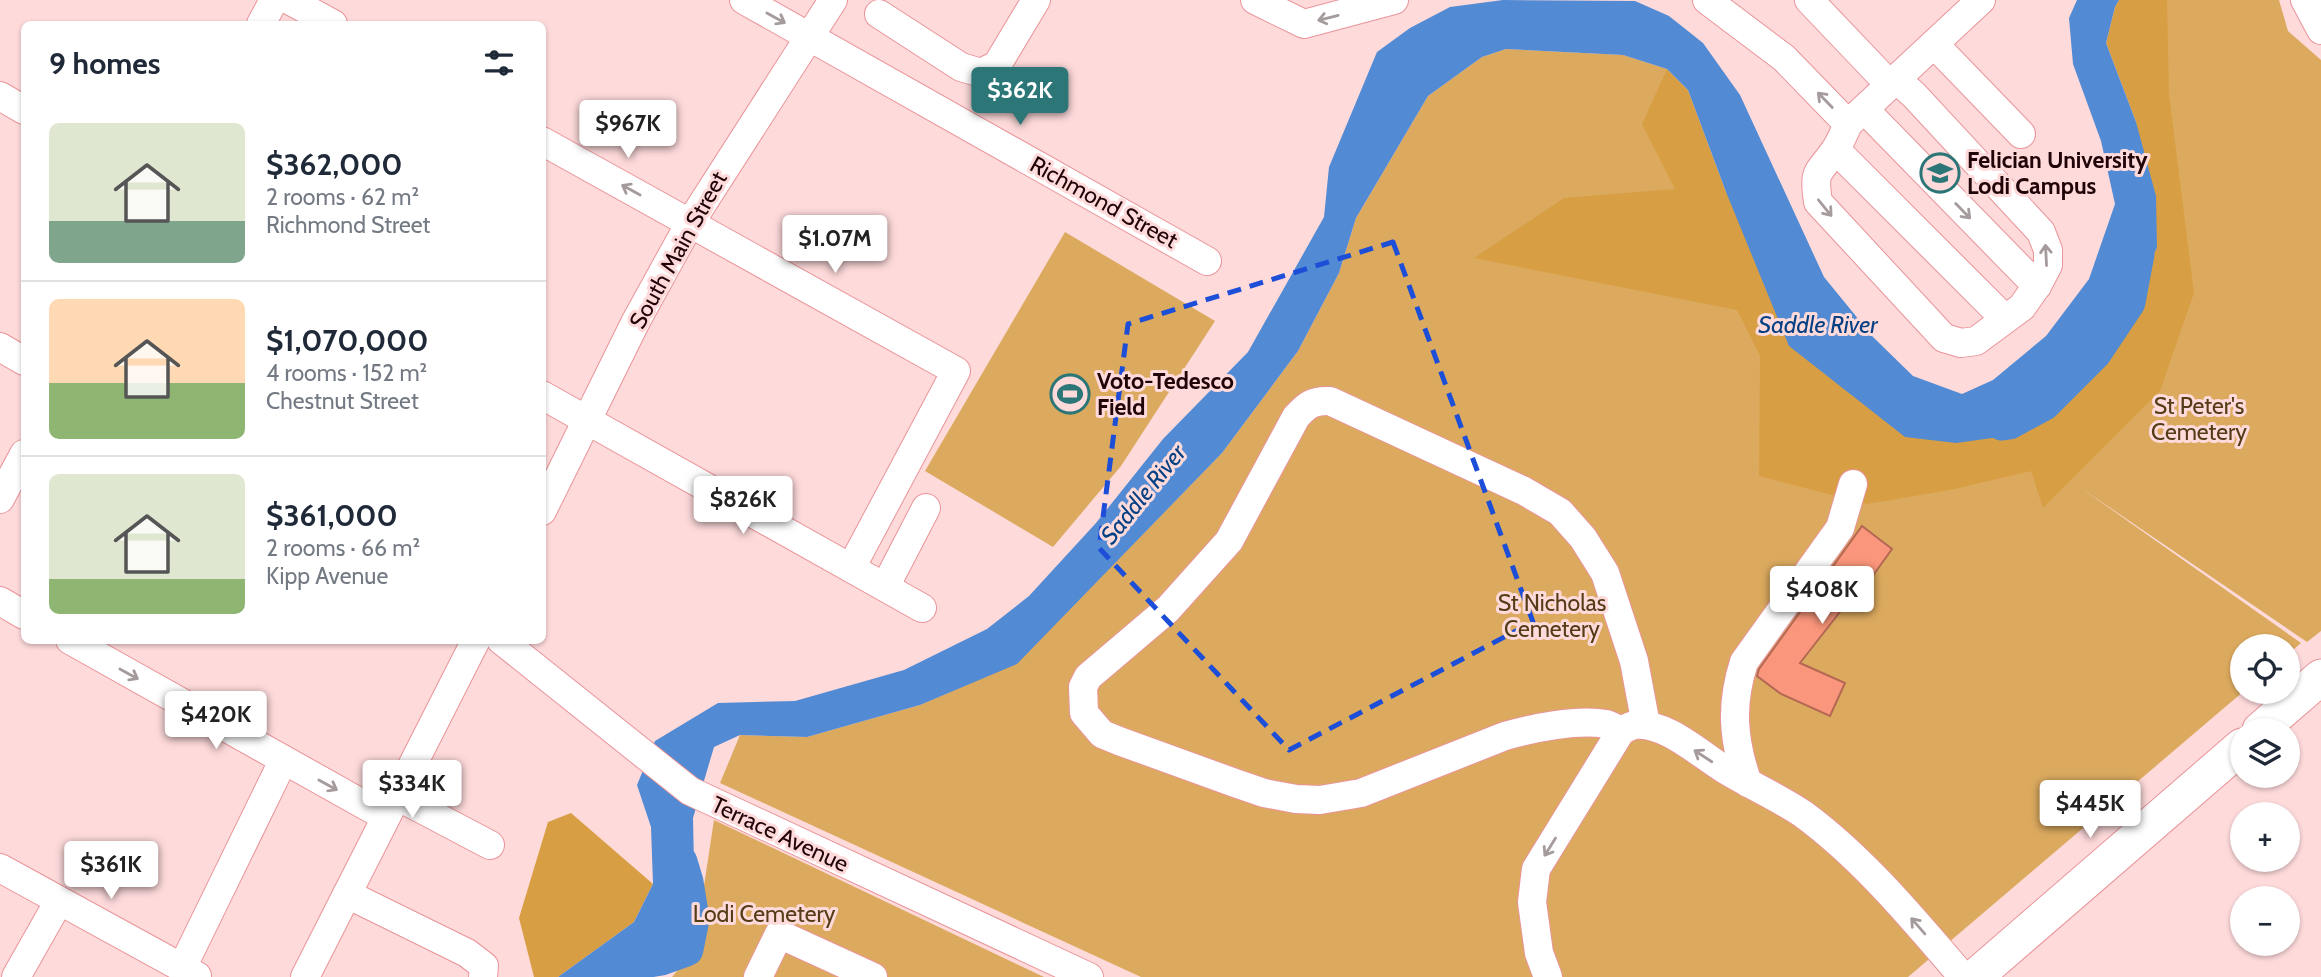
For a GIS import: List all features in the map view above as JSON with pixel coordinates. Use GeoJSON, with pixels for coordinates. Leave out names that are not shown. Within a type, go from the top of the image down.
{"type":"FeatureCollection","features":[{"type":"Feature","properties":{"kind":"main road"},"geometry":{"type":"LineString","coordinates":[[2274,718],[2321,677]]}},
{"type":"Feature","properties":{"kind":"main road"},"geometry":{"type":"LineString","coordinates":[[1975,977],[2230,756]]}},
{"type":"Feature","properties":{"kind":"street"},"geometry":{"type":"LineString","coordinates":[[263,21],[274,0]]}},
{"type":"Feature","properties":{"kind":"street"},"geometry":{"type":"LineString","coordinates":[[289,0],[328,21]]}},
{"type":"Feature","properties":{"kind":"street","name":"Richmond Street"},"geometry":{"type":"LineString","coordinates":[[744,0],[1207,261]]}},
{"type":"Feature","properties":{"kind":"street","name":"South Main Street"},"geometry":{"type":"LineString","coordinates":[[546,503],[636,321],[690,223],[832,0]]}},
{"type":"Feature","properties":{"kind":"street"},"geometry":{"type":"LineString","coordinates":[[879,14],[961,67],[981,73],[997,65],[1036,0]]}},
{"type":"Feature","properties":{"kind":"street"},"geometry":{"type":"LineString","coordinates":[[1270,3],[1304,24],[1394,0]]}},
{"type":"Feature","properties":{"kind":"street"},"geometry":{"type":"LineString","coordinates":[[1707,0],[1856,117],[2037,286]]}},
{"type":"Feature","properties":{"kind":"street"},"geometry":{"type":"LineString","coordinates":[[1809,0],[1893,82],[1914,95],[2041,232],[2048,250],[2048,265],[2022,307],[1976,341],[1961,343],[1944,338],[1818,202],[1816,178],[1819,168],[1836,150],[1856,117],[1893,82],[1934,44],[1980,0]]}},
{"type":"Feature","properties":{"kind":"street"},"geometry":{"type":"LineString","coordinates":[[2305,0],[2321,30]]}},
{"type":"Feature","properties":{"kind":"street"},"geometry":{"type":"LineString","coordinates":[[1934,44],[2021,134]]}},
{"type":"Feature","properties":{"kind":"street"},"geometry":{"type":"LineString","coordinates":[[0,96],[21,108]]}},
{"type":"Feature","properties":{"kind":"street"},"geometry":{"type":"LineString","coordinates":[[546,143],[956,371],[851,568]]}},
{"type":"Feature","properties":{"kind":"street"},"geometry":{"type":"LineString","coordinates":[[1836,150],[2005,319]]}},
{"type":"Feature","properties":{"kind":"street"},"geometry":{"type":"LineString","coordinates":[[0,347],[21,359]]}},
{"type":"Feature","properties":{"kind":"street"},"geometry":{"type":"LineString","coordinates":[[546,397],[922,608]]}},
{"type":"Feature","properties":{"kind":"street"},"geometry":{"type":"LineString","coordinates":[[1548,977],[1539,953],[1532,902],[1536,869],[1633,728],[1634,661],[1605,573],[1583,538],[1560,512],[1524,491],[1331,401],[1318,400],[1308,404],[1296,417],[1228,541],[1203,573],[1168,608],[1095,671],[1083,687],[1084,713],[1102,734],[1235,783],[1296,799],[1320,800],[1361,793],[1505,736],[1527,730],[1555,725],[1607,724],[1633,728],[1663,730],[1802,814],[1840,845],[1900,904],[1963,977]]}},
{"type":"Feature","properties":{"kind":"street"},"geometry":{"type":"LineString","coordinates":[[0,499],[21,460]]}},
{"type":"Feature","properties":{"kind":"street"},"geometry":{"type":"LineString","coordinates":[[1748,783],[1740,759],[1734,708],[1744,662],[1840,528],[1853,484]]}},
{"type":"Feature","properties":{"kind":"street"},"geometry":{"type":"LineString","coordinates":[[884,587],[926,508]]}},
{"type":"Feature","properties":{"kind":"street"},"geometry":{"type":"LineString","coordinates":[[0,601],[21,613]]}},
{"type":"Feature","properties":{"kind":"street"},"geometry":{"type":"LineString","coordinates":[[77,644],[283,761],[490,845]]}},
{"type":"Feature","properties":{"kind":"street"},"geometry":{"type":"LineString","coordinates":[[313,974],[347,894],[474,644]]}},
{"type":"Feature","properties":{"kind":"street","name":"Terrace Avenue"},"geometry":{"type":"LineString","coordinates":[[506,644],[690,791],[1089,977]]}},
{"type":"Feature","properties":{"kind":"street"},"geometry":{"type":"LineString","coordinates":[[0,868],[191,972],[262,803],[283,761]]}},
{"type":"Feature","properties":{"kind":"street"},"geometry":{"type":"LineString","coordinates":[[347,894],[467,953],[484,966],[483,977]]}},
{"type":"Feature","properties":{"kind":"street"},"geometry":{"type":"LineString","coordinates":[[16,977],[59,901]]}},
{"type":"Feature","properties":{"kind":"street"},"geometry":{"type":"LineString","coordinates":[[758,977],[779,933],[873,977]]}},
{"type":"Feature","properties":{"kind":"highlighted area"},"geometry":{"type":"Polygon","coordinates":[[[1393,242],[1533,622],[1289,750],[1099,548],[1128,324],[1393,242]]]}},
{"type":"Feature","properties":{"kind":"green space","name":"St Nicholas Cemetery"},"geometry":{"type":"Polygon","coordinates":[[[2119,0],[2279,0],[2288,31],[2321,60],[2321,631],[2307,642],[2300,637],[2300,634],[2295,634],[2081,488],[2288,634],[2230,634],[2230,703],[1908,977],[1141,977],[720,783],[740,735],[807,737],[920,705],[1017,663],[1222,453],[1298,351],[1339,273],[1356,218],[1428,96],[1482,57],[1506,49],[1623,55],[1667,69],[1789,346],[2007,436],[2096,354],[2157,248],[2119,0]]]}},
{"type":"Feature","properties":{"kind":"green space","name":"Voto-Tedesco Field"},"geometry":{"type":"Polygon","coordinates":[[[1065,232],[1215,321],[1121,466],[1053,547],[925,471],[1065,232]]]}},
{"type":"Feature","properties":{"kind":"green space","name":"Lodi Cemetery"},"geometry":{"type":"Polygon","coordinates":[[[714,820],[1044,977],[672,977],[694,951],[714,820]]]}},
{"type":"Feature","properties":{"kind":"shaded area"},"geometry":{"type":"Polygon","coordinates":[[[2119,0],[2167,0],[2169,95],[2194,293],[2160,391],[2043,508],[2031,471],[1950,490],[1867,504],[1759,476],[1760,356],[1737,310],[1474,258],[1564,198],[1675,189],[1642,124],[1667,69],[1688,90],[1726,192],[1905,437],[2096,354],[2157,248],[2136,122],[2106,43],[2119,0]]]}},
{"type":"Feature","properties":{"kind":"shaded area"},"geometry":{"type":"Polygon","coordinates":[[[571,813],[653,884],[634,922],[558,977],[534,977],[519,918],[548,822],[571,813]]]}},
{"type":"Feature","properties":{"kind":"water","name":"Saddle River"},"geometry":{"type":"Polygon","coordinates":[[[1503,0],[1635,1],[1669,16],[1703,43],[1740,95],[1824,277],[1873,337],[1913,376],[1962,394],[1993,380],[2046,336],[2089,279],[2115,204],[2101,141],[2073,64],[2069,18],[2077,0],[2119,0],[2106,43],[2136,122],[2156,196],[2157,248],[2096,354],[2007,436],[1956,443],[1905,437],[1789,346],[1688,90],[1667,69],[1623,55],[1506,49],[1482,57],[1428,96],[1356,218],[1339,273],[1298,351],[1222,453],[1017,664],[920,705],[807,737],[740,735],[714,747],[693,818],[694,866],[690,916],[671,950],[637,977],[558,977],[634,922],[653,884],[651,827],[637,785],[655,741],[718,703],[795,701],[904,670],[987,629],[1029,596],[1096,523],[1163,439],[1248,352],[1324,217],[1329,167],[1377,52],[1410,28],[1450,7],[1503,0]]]}},
{"type":"Feature","properties":{"kind":"building"},"geometry":{"type":"Polygon","coordinates":[[[1862,526],[1892,549],[1864,588],[1861,585],[1800,663],[1845,683],[1830,716],[1781,694],[1757,676],[1759,669],[1862,526]]]}},
{"type":"Feature","properties":{"kind":"waterway","name":"Saddle River"},"geometry":{"type":"LineString","coordinates":[[2002,423],[2009,422],[2044,403],[2094,353],[2128,302],[2137,254]]}},
{"type":"Feature","properties":{"kind":"waterway","name":"Saddle River"},"geometry":{"type":"LineString","coordinates":[[597,977],[631,963],[661,958],[686,949],[692,919],[680,862]]}},
{"type":"Feature","properties":{"kind":"place","name":"Felician University Lodi Campus"},"geometry":{"type":"Point","coordinates":[1940,173]}},
{"type":"Feature","properties":{"kind":"place","name":"Voto-Tedesco Field"},"geometry":{"type":"Point","coordinates":[1070,394]}},
{"type":"Feature","properties":{"kind":"park label","name":"St Peter's Cemetery"},"geometry":{"type":"Point","coordinates":[2199,419]}}]}
